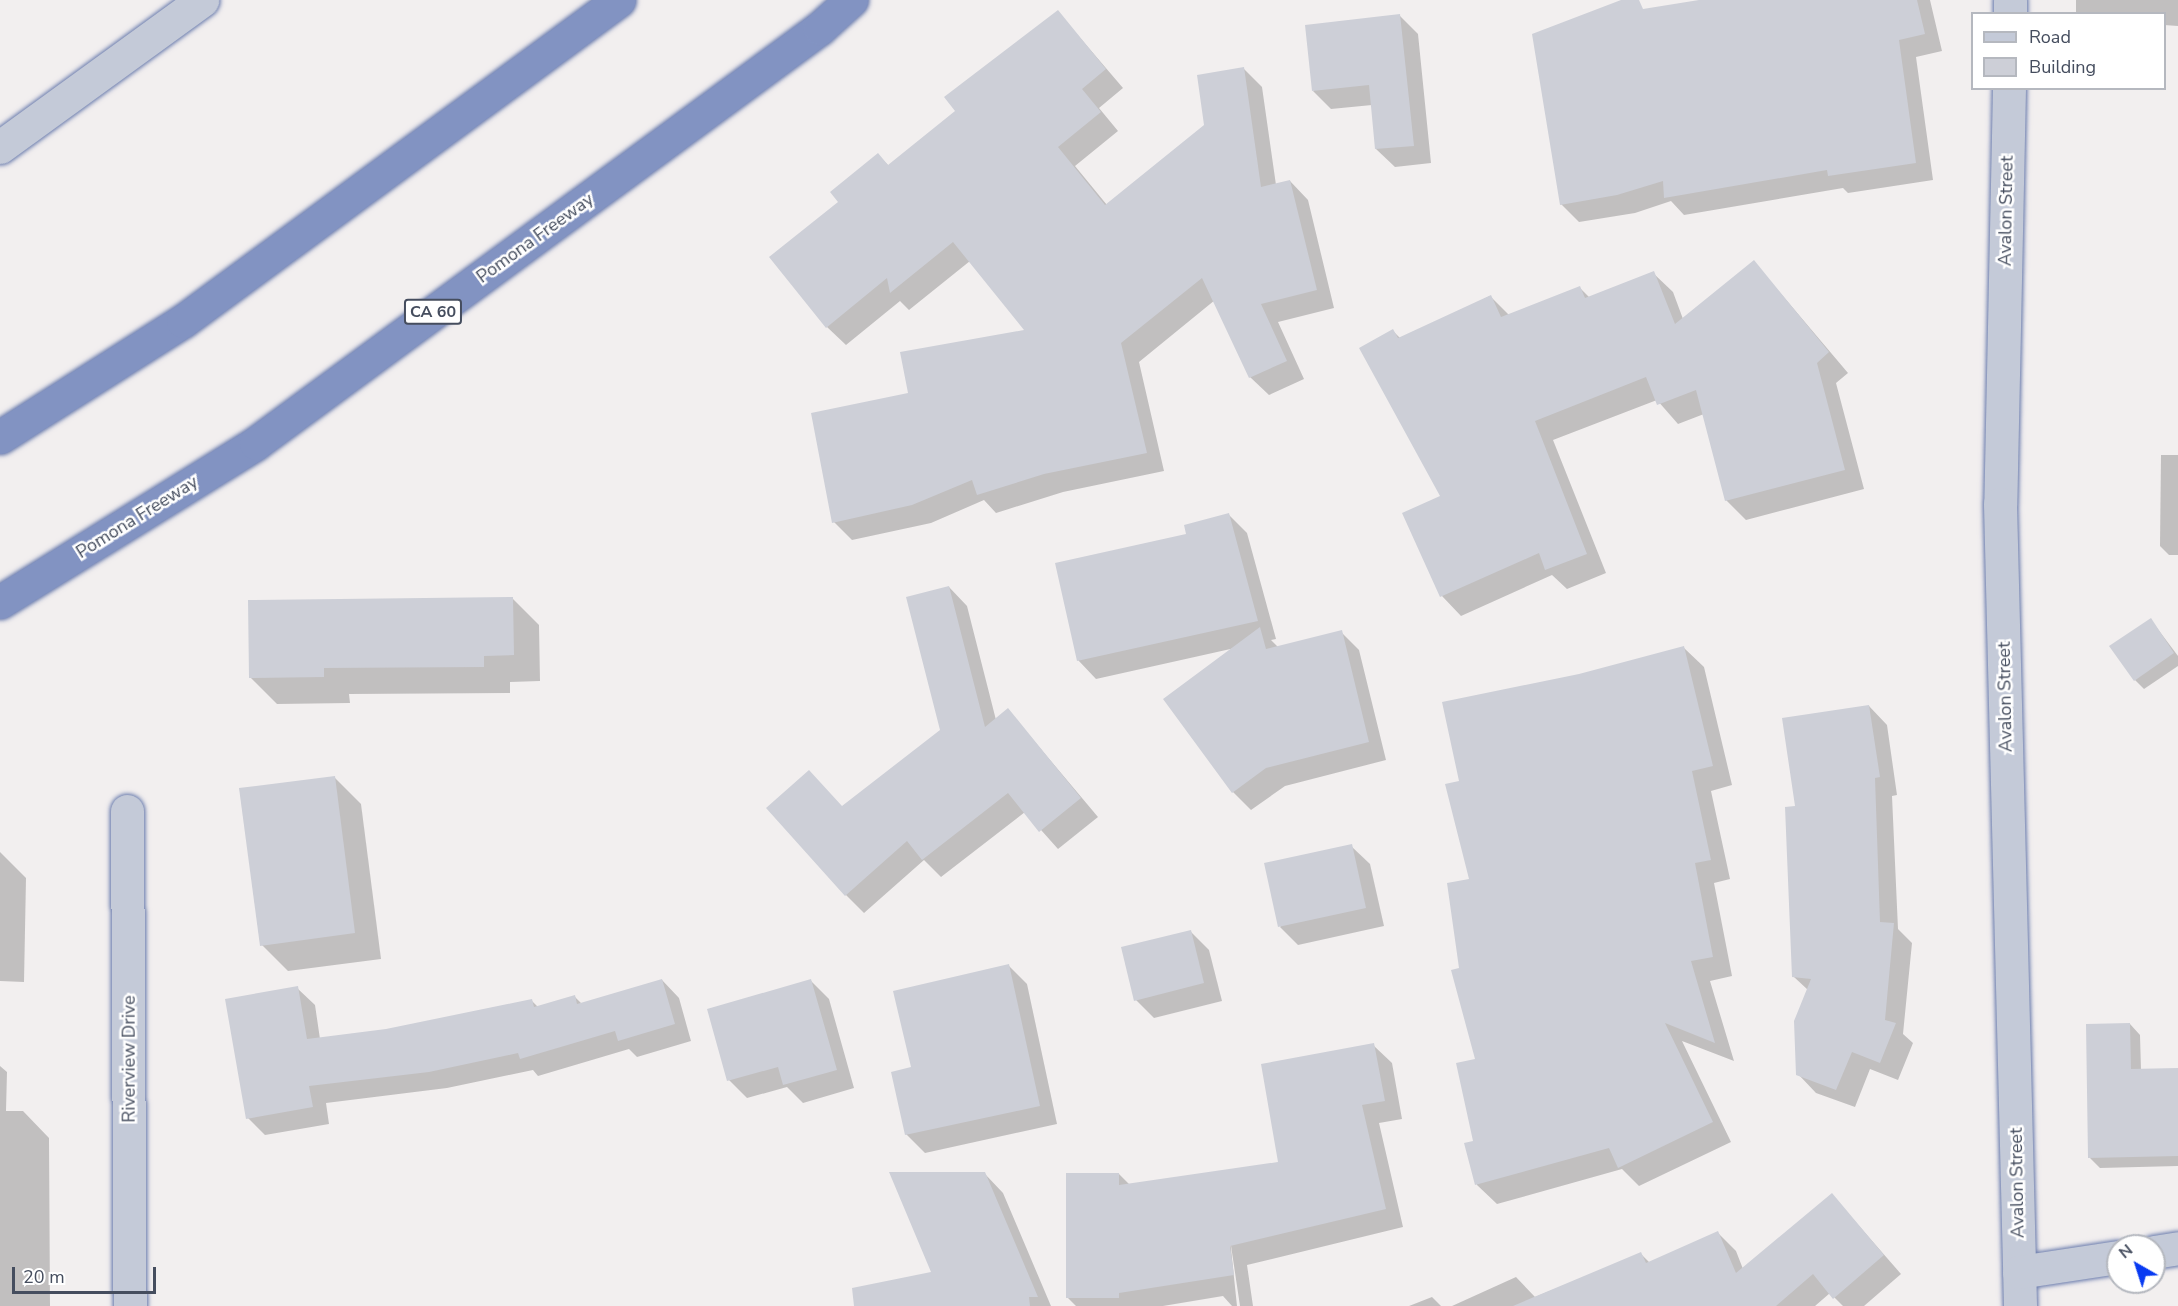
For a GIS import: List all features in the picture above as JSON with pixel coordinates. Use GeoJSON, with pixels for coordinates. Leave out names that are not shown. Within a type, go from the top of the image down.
{"type":"FeatureCollection","features":[{"type":"Feature","properties":{"kind":"highway"},"geometry":{"type":"LineString","coordinates":[[0,437],[183,321],[619,0]]}},
{"type":"Feature","properties":{"kind":"highway","name":"Pomona Freeway"},"geometry":{"type":"LineString","coordinates":[[0,602],[255,443],[810,35],[851,0]]}},
{"type":"Feature","properties":{"kind":"street"},"geometry":{"type":"LineString","coordinates":[[0,147],[202,0]]}},
{"type":"Feature","properties":{"kind":"street","name":"Avalon Street"},"geometry":{"type":"LineString","coordinates":[[2008,90],[2000,504],[2020,1306]]}},
{"type":"Feature","properties":{"kind":"street","name":"Riverview Drive"},"geometry":{"type":"LineString","coordinates":[[127,811],[130,1306]]}},
{"type":"Feature","properties":{"kind":"street"},"geometry":{"type":"LineString","coordinates":[[2019,1272],[2106,1259]]}},
{"type":"Feature","properties":{"kind":"building"},"geometry":{"type":"Polygon","coordinates":[[[1621,0],[1639,0],[1643,9],[1699,0],[1917,0],[1925,34],[1899,40],[1916,163],[1828,176],[1827,170],[1664,198],[1663,181],[1617,195],[1560,205],[1532,34],[1621,0]]]}},
{"type":"Feature","properties":{"kind":"building"},"geometry":{"type":"Polygon","coordinates":[[[1058,10],[1106,69],[1082,89],[1101,112],[1058,147],[1105,205],[1204,125],[1197,75],[1244,67],[1261,187],[1290,180],[1317,290],[1261,304],[1287,361],[1249,378],[1202,278],[1121,343],[1147,453],[1044,474],[977,495],[972,480],[912,505],[832,523],[811,413],[908,393],[900,352],[1024,330],[953,242],[890,293],[887,278],[826,328],[769,257],[838,202],[830,192],[878,153],[888,165],[955,111],[944,97],[1058,10]]]}},
{"type":"Feature","properties":{"kind":"building"},"geometry":{"type":"Polygon","coordinates":[[[1400,14],[1414,146],[1375,149],[1369,85],[1312,91],[1305,25],[1400,14]]]}},
{"type":"Feature","properties":{"kind":"building"},"geometry":{"type":"Polygon","coordinates":[[[1754,260],[1829,352],[1817,363],[1845,470],[1725,501],[1696,390],[1657,405],[1646,377],[1535,421],[1587,554],[1545,570],[1539,553],[1440,597],[1402,513],[1440,496],[1359,348],[1393,329],[1398,338],[1491,295],[1501,317],[1580,286],[1585,298],[1654,271],[1675,324],[1754,260]]]}},
{"type":"Feature","properties":{"kind":"building"},"geometry":{"type":"Polygon","coordinates":[[[1229,513],[1258,621],[1077,661],[1055,563],[1186,534],[1184,525],[1229,513]]]}},
{"type":"Feature","properties":{"kind":"building"},"geometry":{"type":"Polygon","coordinates":[[[949,586],[985,727],[1008,708],[1081,798],[1039,832],[1008,793],[922,860],[907,841],[845,896],[766,808],[809,770],[842,806],[940,730],[906,597],[949,586]]]}},
{"type":"Feature","properties":{"kind":"building"},"geometry":{"type":"Polygon","coordinates":[[[513,597],[514,655],[484,656],[484,667],[324,668],[324,677],[249,678],[248,600],[513,597]]]}},
{"type":"Feature","properties":{"kind":"building"},"geometry":{"type":"Polygon","coordinates":[[[2151,618],[2174,653],[2134,681],[2109,646],[2151,618]]]}},
{"type":"Feature","properties":{"kind":"building"},"geometry":{"type":"Polygon","coordinates":[[[1260,627],[1266,649],[1342,630],[1369,742],[1266,768],[1232,793],[1163,699],[1260,627]]]}},
{"type":"Feature","properties":{"kind":"building"},"geometry":{"type":"Polygon","coordinates":[[[1684,646],[1713,766],[1692,771],[1711,860],[1695,863],[1713,957],[1691,961],[1715,1043],[1665,1023],[1713,1122],[1618,1168],[1609,1148],[1475,1185],[1464,1143],[1473,1141],[1456,1063],[1475,1059],[1451,970],[1459,968],[1447,883],[1469,879],[1445,784],[1459,781],[1442,702],[1579,674],[1684,646]]]}},
{"type":"Feature","properties":{"kind":"building"},"geometry":{"type":"Polygon","coordinates":[[[1869,705],[1880,777],[1875,778],[1880,922],[1894,923],[1885,1020],[1896,1023],[1880,1063],[1852,1052],[1836,1090],[1796,1075],[1794,1021],[1811,979],[1792,977],[1785,807],[1795,806],[1782,718],[1869,705]]]}},
{"type":"Feature","properties":{"kind":"building"},"geometry":{"type":"Polygon","coordinates":[[[335,776],[355,933],[260,946],[239,788],[335,776]]]}},
{"type":"Feature","properties":{"kind":"building"},"geometry":{"type":"Polygon","coordinates":[[[1352,844],[1366,908],[1278,927],[1264,863],[1352,844]]]}},
{"type":"Feature","properties":{"kind":"building"},"geometry":{"type":"Polygon","coordinates":[[[1191,930],[1204,983],[1134,1001],[1121,947],[1191,930]]]}},
{"type":"Feature","properties":{"kind":"building"},"geometry":{"type":"Polygon","coordinates":[[[1009,964],[1040,1106],[905,1135],[891,1072],[911,1067],[893,991],[1009,964]]]}},
{"type":"Feature","properties":{"kind":"building"},"geometry":{"type":"Polygon","coordinates":[[[662,979],[675,1024],[618,1041],[615,1031],[520,1059],[518,1053],[429,1072],[309,1086],[313,1107],[246,1119],[225,999],[298,986],[307,1039],[386,1029],[532,999],[534,1007],[575,995],[577,1004],[662,979]]]}},
{"type":"Feature","properties":{"kind":"building"},"geometry":{"type":"Polygon","coordinates":[[[811,979],[837,1070],[783,1085],[778,1067],[727,1081],[707,1009],[811,979]]]}},
{"type":"Feature","properties":{"kind":"building"},"geometry":{"type":"Polygon","coordinates":[[[2130,1023],[2131,1069],[2178,1068],[2178,1156],[2088,1158],[2086,1024],[2130,1023]]]}},
{"type":"Feature","properties":{"kind":"building"},"geometry":{"type":"Polygon","coordinates":[[[1374,1043],[1385,1101],[1362,1105],[1386,1209],[1230,1246],[1234,1275],[1119,1293],[1119,1298],[1066,1298],[1066,1173],[1119,1173],[1119,1185],[1278,1162],[1261,1064],[1374,1043]]]}},
{"type":"Feature","properties":{"kind":"building"},"geometry":{"type":"Polygon","coordinates":[[[889,1172],[985,1172],[1038,1297],[1029,1297],[1030,1306],[854,1306],[852,1288],[931,1272],[889,1172]]]}},
{"type":"Feature","properties":{"kind":"building"},"geometry":{"type":"Polygon","coordinates":[[[1832,1193],[1884,1255],[1833,1299],[1813,1274],[1776,1306],[1513,1306],[1641,1252],[1646,1263],[1718,1231],[1736,1273],[1832,1193]]]}}]}
